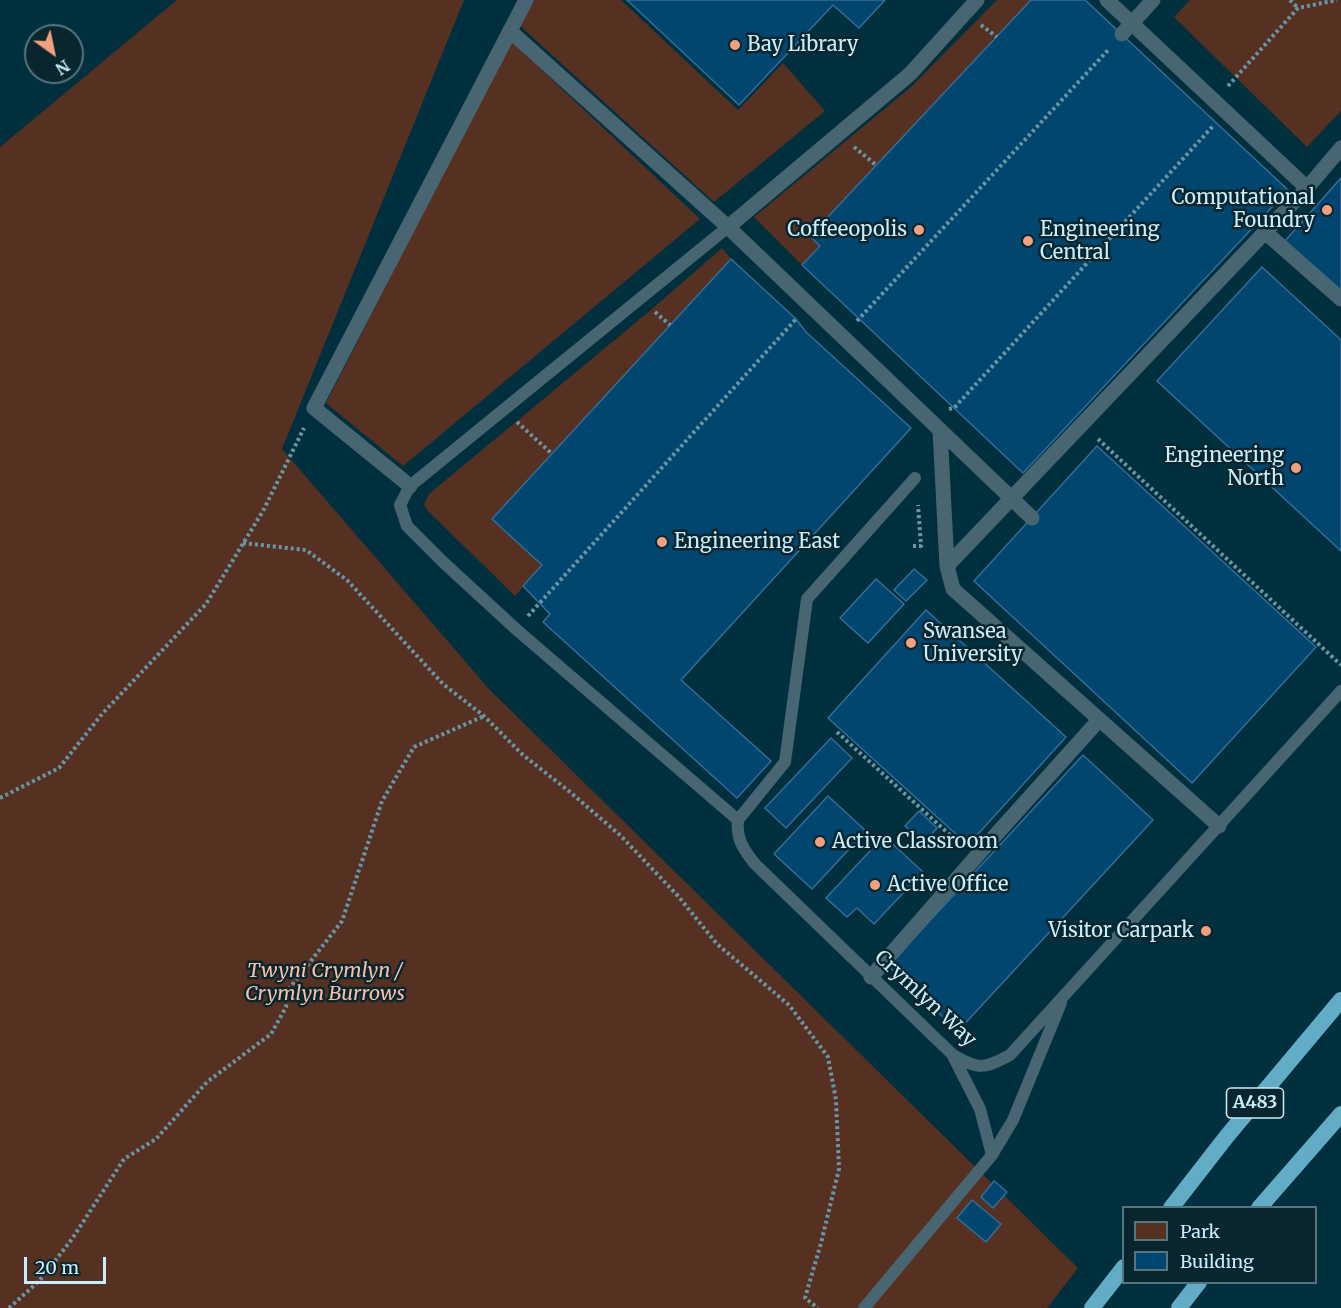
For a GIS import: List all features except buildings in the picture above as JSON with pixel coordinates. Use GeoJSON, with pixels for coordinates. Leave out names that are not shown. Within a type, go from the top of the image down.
{"type":"FeatureCollection","features":[{"type":"Feature","properties":{"kind":"highway","name":"A483"},"geometry":{"type":"LineString","coordinates":[[1172,1206],[1341,1000]]}},
{"type":"Feature","properties":{"kind":"highway"},"geometry":{"type":"LineString","coordinates":[[1261,1206],[1341,1114]]}},
{"type":"Feature","properties":{"kind":"highway"},"geometry":{"type":"LineString","coordinates":[[1092,1308],[1122,1270]]}},
{"type":"Feature","properties":{"kind":"highway"},"geometry":{"type":"LineString","coordinates":[[1179,1308],[1197,1284]]}},
{"type":"Feature","properties":{"kind":"street"},"geometry":{"type":"LineString","coordinates":[[410,486],[314,408],[526,0]]}},
{"type":"Feature","properties":{"kind":"street"},"geometry":{"type":"LineString","coordinates":[[728,227],[910,74],[977,0]]}},
{"type":"Feature","properties":{"kind":"street"},"geometry":{"type":"LineString","coordinates":[[1107,0],[1307,188]]}},
{"type":"Feature","properties":{"kind":"street"},"geometry":{"type":"LineString","coordinates":[[1122,34],[1153,0]]}},
{"type":"Feature","properties":{"kind":"street"},"geometry":{"type":"LineString","coordinates":[[510,31],[728,227],[1032,518]]}},
{"type":"Feature","properties":{"kind":"street"},"geometry":{"type":"LineString","coordinates":[[947,566],[1307,188],[1341,148]]}},
{"type":"Feature","properties":{"kind":"street"},"geometry":{"type":"LineString","coordinates":[[1265,232],[1341,299]]}},
{"type":"Feature","properties":{"kind":"street"},"geometry":{"type":"LineString","coordinates":[[940,430],[947,566],[953,590],[1219,826]]}},
{"type":"Feature","properties":{"kind":"street"},"geometry":{"type":"LineString","coordinates":[[872,976],[1100,720]]}},
{"type":"Feature","properties":{"kind":"lane"},"geometry":{"type":"LineString","coordinates":[[728,227],[410,486],[400,505],[407,526],[517,630],[738,820],[785,762],[807,599],[915,478]]}},
{"type":"Feature","properties":{"kind":"lane","name":"Crymlyn Way"},"geometry":{"type":"LineString","coordinates":[[738,820],[736,833],[754,863],[953,1055],[971,1066],[991,1065],[1010,1055],[1219,826],[1336,703],[1341,691]]}},
{"type":"Feature","properties":{"kind":"lane"},"geometry":{"type":"LineString","coordinates":[[864,1308],[992,1155],[1013,1120],[1064,995]]}},
{"type":"Feature","properties":{"kind":"lane"},"geometry":{"type":"LineString","coordinates":[[953,1055],[980,1109],[992,1155]]}},
{"type":"Feature","properties":{"kind":"path"},"geometry":{"type":"LineString","coordinates":[[1290,0],[1298,8]]}},
{"type":"Feature","properties":{"kind":"path"},"geometry":{"type":"LineString","coordinates":[[925,416],[954,408],[1216,123],[1215,100],[1298,8],[1336,0]]}},
{"type":"Feature","properties":{"kind":"path"},"geometry":{"type":"LineString","coordinates":[[842,337],[1122,34]]}},
{"type":"Feature","properties":{"kind":"path"},"geometry":{"type":"LineString","coordinates":[[517,630],[809,304]]}},
{"type":"Feature","properties":{"kind":"path"},"geometry":{"type":"LineString","coordinates":[[0,798],[59,768],[102,714],[206,604],[264,511],[314,408]]}},
{"type":"Feature","properties":{"kind":"path"},"geometry":{"type":"LineString","coordinates":[[504,410],[552,454]]}},
{"type":"Feature","properties":{"kind":"path"},"geometry":{"type":"LineString","coordinates":[[1082,424],[1341,665]]}},
{"type":"Feature","properties":{"kind":"path"},"geometry":{"type":"LineString","coordinates":[[243,543],[306,550],[346,580],[443,684],[484,716],[523,755],[621,836],[678,896],[717,944],[789,1005],[828,1057],[836,1100],[839,1169],[805,1298],[816,1307]]}},
{"type":"Feature","properties":{"kind":"path"},"geometry":{"type":"LineString","coordinates":[[9,1308],[40,1280],[72,1239],[124,1159],[156,1139],[207,1082],[271,1034],[286,1007],[289,989],[342,921],[382,801],[414,747],[484,716]]}},
{"type":"Feature","properties":{"kind":"path"},"geometry":{"type":"LineString","coordinates":[[837,732],[975,858]]}},
{"type":"Feature","properties":{"kind":"green space","name":"Twyni Crymlyn / Crymlyn Burrows"},"geometry":{"type":"Polygon","coordinates":[[[177,0],[464,0],[282,449],[489,689],[1078,1268],[1047,1308],[0,1308],[0,147],[76,84],[84,84],[84,77],[177,0]]]}},
{"type":"Feature","properties":{"kind":"green space"},"geometry":{"type":"Polygon","coordinates":[[[530,0],[621,0],[738,110],[783,63],[825,111],[714,202],[518,24],[530,0]]]}},
{"type":"Feature","properties":{"kind":"green space"},"geometry":{"type":"Polygon","coordinates":[[[997,0],[1031,0],[810,236],[820,246],[802,265],[754,217],[911,87],[997,0]]]}},
{"type":"Feature","properties":{"kind":"green space"},"geometry":{"type":"Polygon","coordinates":[[[1190,0],[1341,0],[1341,111],[1307,147],[1174,17],[1190,0]]]}},
{"type":"Feature","properties":{"kind":"green space"},"geometry":{"type":"Polygon","coordinates":[[[511,41],[700,219],[403,466],[326,403],[511,41]]]}},
{"type":"Feature","properties":{"kind":"green space"},"geometry":{"type":"Polygon","coordinates":[[[722,248],[731,259],[542,565],[515,596],[427,510],[424,504],[429,494],[722,248]]]}},
{"type":"Feature","properties":{"kind":"place","name":"Bay Library"},"geometry":{"type":"Point","coordinates":[735,45]}},
{"type":"Feature","properties":{"kind":"place","name":"Computational Foundry"},"geometry":{"type":"Point","coordinates":[1327,210]}},
{"type":"Feature","properties":{"kind":"place","name":"Coffeeopolis"},"geometry":{"type":"Point","coordinates":[919,230]}},
{"type":"Feature","properties":{"kind":"place","name":"Engineering Central"},"geometry":{"type":"Point","coordinates":[1028,241]}},
{"type":"Feature","properties":{"kind":"place","name":"Engineering North"},"geometry":{"type":"Point","coordinates":[1296,468]}},
{"type":"Feature","properties":{"kind":"place","name":"Engineering East"},"geometry":{"type":"Point","coordinates":[662,542]}},
{"type":"Feature","properties":{"kind":"place","name":"Swansea University"},"geometry":{"type":"Point","coordinates":[911,643]}},
{"type":"Feature","properties":{"kind":"place","name":"Active Classroom"},"geometry":{"type":"Point","coordinates":[820,842]}},
{"type":"Feature","properties":{"kind":"place","name":"Active Office"},"geometry":{"type":"Point","coordinates":[875,885]}},
{"type":"Feature","properties":{"kind":"place","name":"Visitor Carpark"},"geometry":{"type":"Point","coordinates":[1206,931]}}]}
